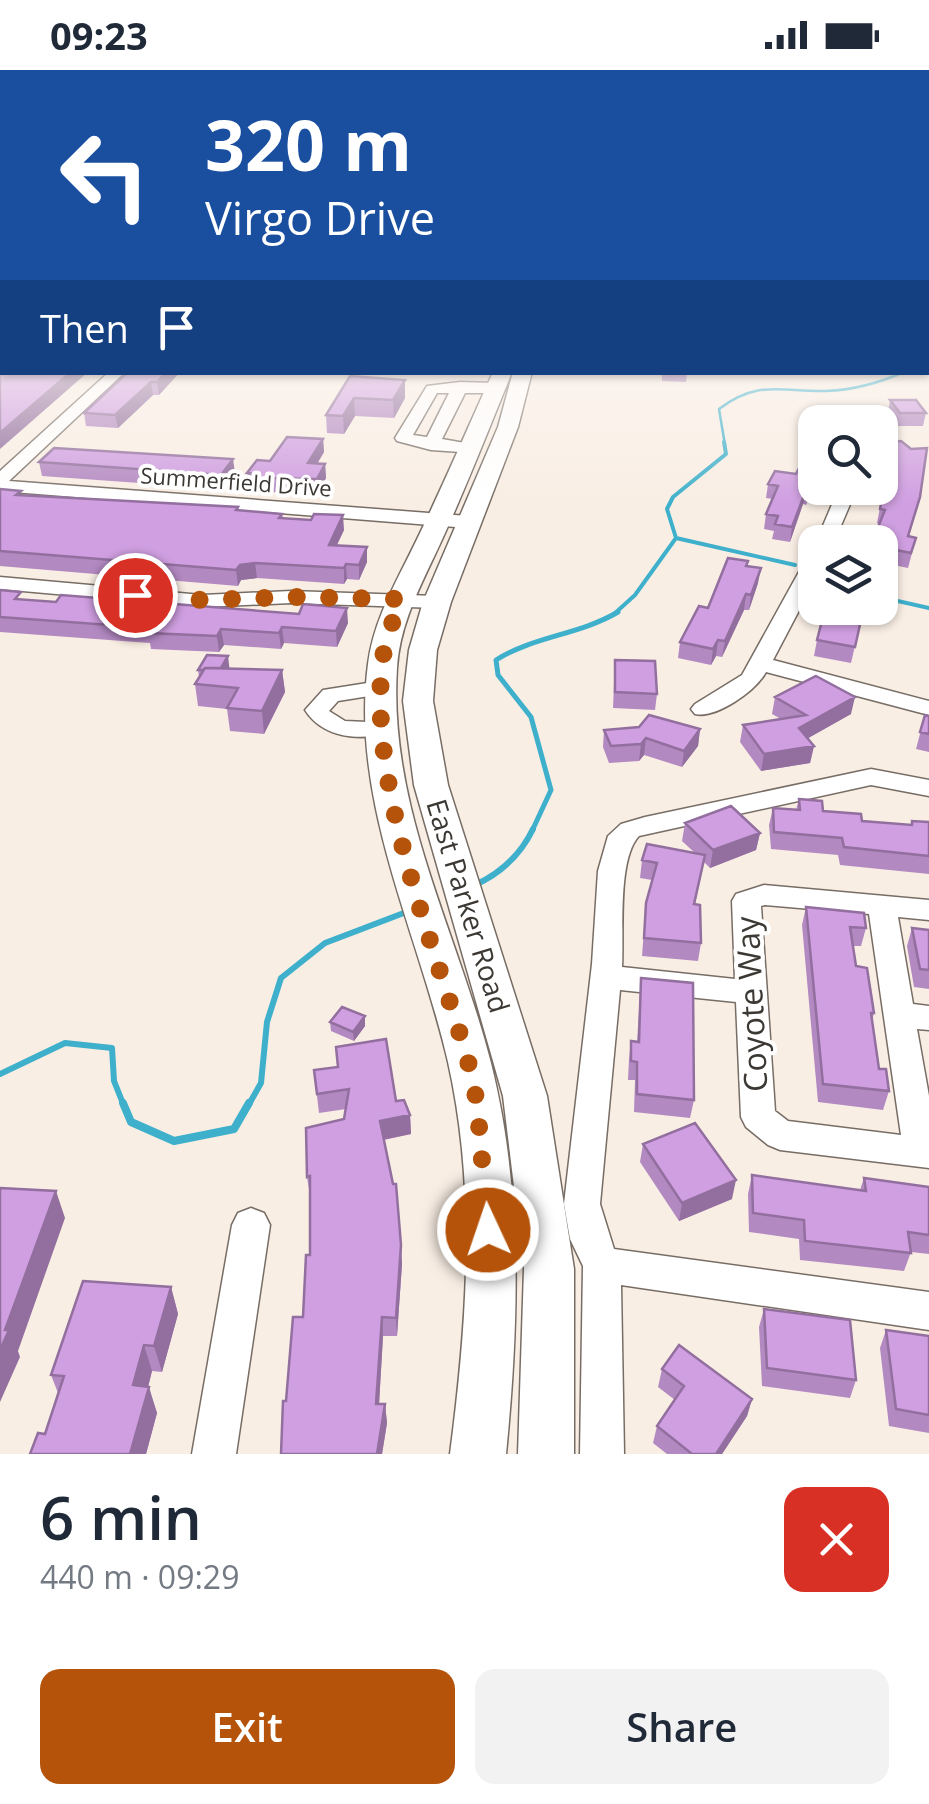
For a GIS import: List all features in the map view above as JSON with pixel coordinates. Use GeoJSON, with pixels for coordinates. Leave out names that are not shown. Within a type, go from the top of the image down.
{"type":"FeatureCollection","features":[{"type":"Feature","properties":{"kind":"main road","name":"East Parker Road"},"geometry":{"type":"LineString","coordinates":[[478,1454],[489,1321],[488,1199],[501,1099],[438,959],[416,886],[388,790],[380,688],[384,651],[401,599],[438,520],[481,445],[509,378]]}},
{"type":"Feature","properties":{"kind":"main road","name":"East Parker Road"},"geometry":{"type":"LineString","coordinates":[[481,445],[488,479],[438,602],[420,666],[419,725],[431,785],[478,932],[501,1099],[549,1269],[546,1454]]}},
{"type":"Feature","properties":{"kind":"main road"},"geometry":{"type":"LineString","coordinates":[[381,728],[419,725]]}},
{"type":"Feature","properties":{"kind":"street"},"geometry":{"type":"LineString","coordinates":[[0,483],[115,375]]}},
{"type":"Feature","properties":{"kind":"street"},"geometry":{"type":"LineString","coordinates":[[481,445],[431,444],[402,438],[432,389],[509,378]]}},
{"type":"Feature","properties":{"kind":"street"},"geometry":{"type":"LineString","coordinates":[[431,444],[460,387]]}},
{"type":"Feature","properties":{"kind":"street","name":"Summerfield Drive"},"geometry":{"type":"LineString","coordinates":[[0,483],[468,522]]}},
{"type":"Feature","properties":{"kind":"street"},"geometry":{"type":"LineString","coordinates":[[0,583],[202,600],[291,597],[438,602]]}},
{"type":"Feature","properties":{"kind":"street"},"geometry":{"type":"LineString","coordinates":[[703,710],[733,694],[762,664],[798,594]]}},
{"type":"Feature","properties":{"kind":"street"},"geometry":{"type":"LineString","coordinates":[[762,664],[929,708]]}},
{"type":"Feature","properties":{"kind":"street"},"geometry":{"type":"LineString","coordinates":[[380,688],[331,695],[317,710],[322,719],[337,727],[381,728]]}},
{"type":"Feature","properties":{"kind":"street"},"geometry":{"type":"LineString","coordinates":[[602,1454],[602,1266],[589,1239],[582,1204],[606,977],[612,870],[618,842],[630,830],[853,779],[893,778],[929,788]]}},
{"type":"Feature","properties":{"kind":"street","name":"Coyote Way"},"geometry":{"type":"LineString","coordinates":[[882,906],[753,896],[746,901],[758,1117],[780,1135],[925,1152]]}},
{"type":"Feature","properties":{"kind":"street"},"geometry":{"type":"LineString","coordinates":[[925,1152],[914,1016],[882,906],[929,910]]}},
{"type":"Feature","properties":{"kind":"street"},"geometry":{"type":"LineString","coordinates":[[606,977],[753,992]]}},
{"type":"Feature","properties":{"kind":"street"},"geometry":{"type":"LineString","coordinates":[[214,1454],[251,1225]]}},
{"type":"Feature","properties":{"kind":"street"},"geometry":{"type":"LineString","coordinates":[[602,1266],[929,1311]]}},
{"type":"Feature","properties":{"kind":"building"},"geometry":{"type":"Polygon","coordinates":[[[0,375],[68,375],[0,433],[0,375]]]}},
{"type":"Feature","properties":{"kind":"building"},"geometry":{"type":"Polygon","coordinates":[[[125,375],[163,375],[115,415],[84,413],[125,375]]]}},
{"type":"Feature","properties":{"kind":"building"},"geometry":{"type":"Polygon","coordinates":[[[350,376],[405,380],[393,400],[354,398],[343,416],[326,415],[350,376]]]}},
{"type":"Feature","properties":{"kind":"building"},"geometry":{"type":"Polygon","coordinates":[[[890,400],[916,400],[926,413],[900,413],[898,405],[890,400]]]}},
{"type":"Feature","properties":{"kind":"building"},"geometry":{"type":"Polygon","coordinates":[[[287,437],[323,439],[308,463],[325,464],[317,479],[256,478],[259,474],[247,473],[257,460],[270,461],[287,437]]]}},
{"type":"Feature","properties":{"kind":"building"},"geometry":{"type":"Polygon","coordinates":[[[898,441],[911,449],[927,448],[920,497],[908,536],[916,538],[911,553],[898,550],[898,525],[879,525],[885,510],[880,509],[881,505],[898,505],[898,441]]]}},
{"type":"Feature","properties":{"kind":"building"},"geometry":{"type":"Polygon","coordinates":[[[54,448],[233,459],[221,475],[39,462],[54,448]]]}},
{"type":"Feature","properties":{"kind":"building"},"geometry":{"type":"Polygon","coordinates":[[[798,470],[800,505],[792,527],[775,524],[778,516],[766,514],[778,486],[768,484],[775,471],[796,474],[798,470]]]}},
{"type":"Feature","properties":{"kind":"building"},"geometry":{"type":"Polygon","coordinates":[[[0,489],[21,491],[16,495],[238,507],[236,510],[282,514],[279,518],[311,520],[314,514],[343,515],[329,545],[367,547],[359,565],[346,564],[344,568],[255,563],[240,565],[236,570],[0,551],[0,489]]]}},
{"type":"Feature","properties":{"kind":"building"},"geometry":{"type":"Polygon","coordinates":[[[728,558],[761,568],[725,641],[718,640],[713,649],[680,642],[699,606],[708,608],[728,558]]]}},
{"type":"Feature","properties":{"kind":"building"},"geometry":{"type":"Polygon","coordinates":[[[0,590],[21,592],[15,599],[56,602],[61,595],[299,614],[303,604],[347,608],[336,631],[282,627],[279,633],[221,629],[217,636],[148,633],[152,628],[0,617],[0,590]]]}},
{"type":"Feature","properties":{"kind":"building"},"geometry":{"type":"Polygon","coordinates":[[[821,625],[860,625],[855,647],[817,640],[821,625]]]}},
{"type":"Feature","properties":{"kind":"building"},"geometry":{"type":"Polygon","coordinates":[[[207,655],[228,656],[221,668],[198,670],[207,655]]]}},
{"type":"Feature","properties":{"kind":"building"},"geometry":{"type":"Polygon","coordinates":[[[615,660],[655,661],[657,694],[615,692],[615,660]]]}},
{"type":"Feature","properties":{"kind":"building"},"geometry":{"type":"Polygon","coordinates":[[[205,668],[282,670],[262,711],[227,708],[238,688],[195,684],[205,668]]]}},
{"type":"Feature","properties":{"kind":"building"},"geometry":{"type":"Polygon","coordinates":[[[816,676],[855,697],[799,728],[814,746],[764,754],[743,725],[806,715],[775,697],[816,676]]]}},
{"type":"Feature","properties":{"kind":"building"},"geometry":{"type":"Polygon","coordinates":[[[649,715],[700,729],[684,751],[646,738],[641,744],[611,746],[604,730],[639,727],[649,715]]]}},
{"type":"Feature","properties":{"kind":"building"},"geometry":{"type":"Polygon","coordinates":[[[925,715],[929,716],[929,734],[920,732],[925,715]]]}},
{"type":"Feature","properties":{"kind":"building"},"geometry":{"type":"Polygon","coordinates":[[[799,799],[822,801],[823,811],[861,814],[862,821],[912,825],[912,821],[929,822],[929,856],[844,847],[842,838],[774,832],[773,808],[800,810],[799,799]]]}},
{"type":"Feature","properties":{"kind":"building"},"geometry":{"type":"Polygon","coordinates":[[[731,806],[760,833],[713,850],[685,823],[731,806]]]}},
{"type":"Feature","properties":{"kind":"building"},"geometry":{"type":"Polygon","coordinates":[[[647,844],[705,855],[694,904],[700,905],[701,943],[644,938],[646,903],[657,863],[642,860],[647,844]]]}},
{"type":"Feature","properties":{"kind":"building"},"geometry":{"type":"Polygon","coordinates":[[[806,907],[864,913],[866,928],[850,927],[856,966],[867,968],[879,1069],[886,1069],[889,1091],[823,1084],[806,907]]]}},
{"type":"Feature","properties":{"kind":"building"},"geometry":{"type":"Polygon","coordinates":[[[912,928],[929,930],[929,970],[920,969],[912,928]]]}},
{"type":"Feature","properties":{"kind":"building"},"geometry":{"type":"Polygon","coordinates":[[[641,978],[693,983],[694,1100],[637,1094],[637,1062],[631,1061],[631,1041],[639,1042],[641,978]]]}},
{"type":"Feature","properties":{"kind":"building"},"geometry":{"type":"Polygon","coordinates":[[[342,1007],[365,1016],[353,1032],[330,1022],[342,1007]]]}},
{"type":"Feature","properties":{"kind":"building"},"geometry":{"type":"Polygon","coordinates":[[[386,1039],[396,1101],[404,1100],[410,1115],[380,1121],[396,1184],[401,1245],[396,1318],[382,1317],[376,1404],[385,1404],[377,1454],[281,1454],[293,1317],[303,1317],[306,1255],[310,1255],[306,1128],[344,1119],[349,1089],[317,1094],[314,1070],[338,1067],[336,1047],[386,1039]]]}},
{"type":"Feature","properties":{"kind":"building"},"geometry":{"type":"Polygon","coordinates":[[[695,1123],[736,1180],[682,1203],[643,1144],[695,1123]]]}},
{"type":"Feature","properties":{"kind":"building"},"geometry":{"type":"Polygon","coordinates":[[[752,1175],[866,1191],[864,1178],[929,1187],[929,1235],[908,1232],[911,1253],[805,1241],[804,1220],[753,1213],[752,1175]]]}},
{"type":"Feature","properties":{"kind":"building"},"geometry":{"type":"Polygon","coordinates":[[[0,1188],[56,1191],[0,1350],[0,1188]]]}},
{"type":"Feature","properties":{"kind":"building"},"geometry":{"type":"Polygon","coordinates":[[[83,1281],[171,1287],[154,1346],[144,1345],[133,1385],[149,1387],[130,1454],[30,1454],[38,1433],[45,1434],[64,1376],[51,1375],[83,1281]]]}},
{"type":"Feature","properties":{"kind":"building"},"geometry":{"type":"Polygon","coordinates":[[[764,1309],[850,1320],[856,1380],[767,1368],[764,1309]]]}},
{"type":"Feature","properties":{"kind":"building"},"geometry":{"type":"Polygon","coordinates":[[[886,1330],[929,1336],[929,1415],[896,1409],[886,1330]]]}},
{"type":"Feature","properties":{"kind":"building"},"geometry":{"type":"Polygon","coordinates":[[[679,1345],[752,1399],[716,1454],[692,1454],[657,1426],[684,1386],[662,1369],[679,1345]]]}},
{"type":"Feature","properties":{"kind":"waterway"},"geometry":{"type":"LineString","coordinates":[[725,445],[719,409],[746,394],[771,389],[846,389],[896,375]]}},
{"type":"Feature","properties":{"kind":"waterway"},"geometry":{"type":"LineString","coordinates":[[676,538],[667,509],[673,497],[726,454],[724,442]]}},
{"type":"Feature","properties":{"kind":"waterway"},"geometry":{"type":"LineString","coordinates":[[614,614],[635,595],[676,538]]}},
{"type":"Feature","properties":{"kind":"waterway"},"geometry":{"type":"LineString","coordinates":[[676,538],[795,565]]}},
{"type":"Feature","properties":{"kind":"waterway"},"geometry":{"type":"LineString","coordinates":[[898,601],[929,608]]}},
{"type":"Feature","properties":{"kind":"waterway"},"geometry":{"type":"LineString","coordinates":[[614,614],[618,612]]}},
{"type":"Feature","properties":{"kind":"waterway"},"geometry":{"type":"LineString","coordinates":[[533,830],[551,790],[531,717],[498,675],[496,660],[614,614]]}},
{"type":"Feature","properties":{"kind":"waterway"},"geometry":{"type":"LineString","coordinates":[[475,885],[509,862],[533,830]]}},
{"type":"Feature","properties":{"kind":"waterway"},"geometry":{"type":"LineString","coordinates":[[248,1106],[261,1083],[267,1022],[281,978],[325,943],[409,911]]}},
{"type":"Feature","properties":{"kind":"waterway"},"geometry":{"type":"LineString","coordinates":[[0,1074],[65,1043],[112,1048],[114,1081],[124,1106]]}},
{"type":"Feature","properties":{"kind":"waterway"},"geometry":{"type":"LineString","coordinates":[[123,1103],[131,1122],[174,1141],[234,1129],[249,1103]]}},
{"type":"Feature","properties":{"kind":"route"},"geometry":{"type":"LineString","coordinates":[[135,595],[251,601],[291,597],[401,599],[382,664],[380,709],[388,790],[468,1061],[477,1102],[488,1230]]}}]}
